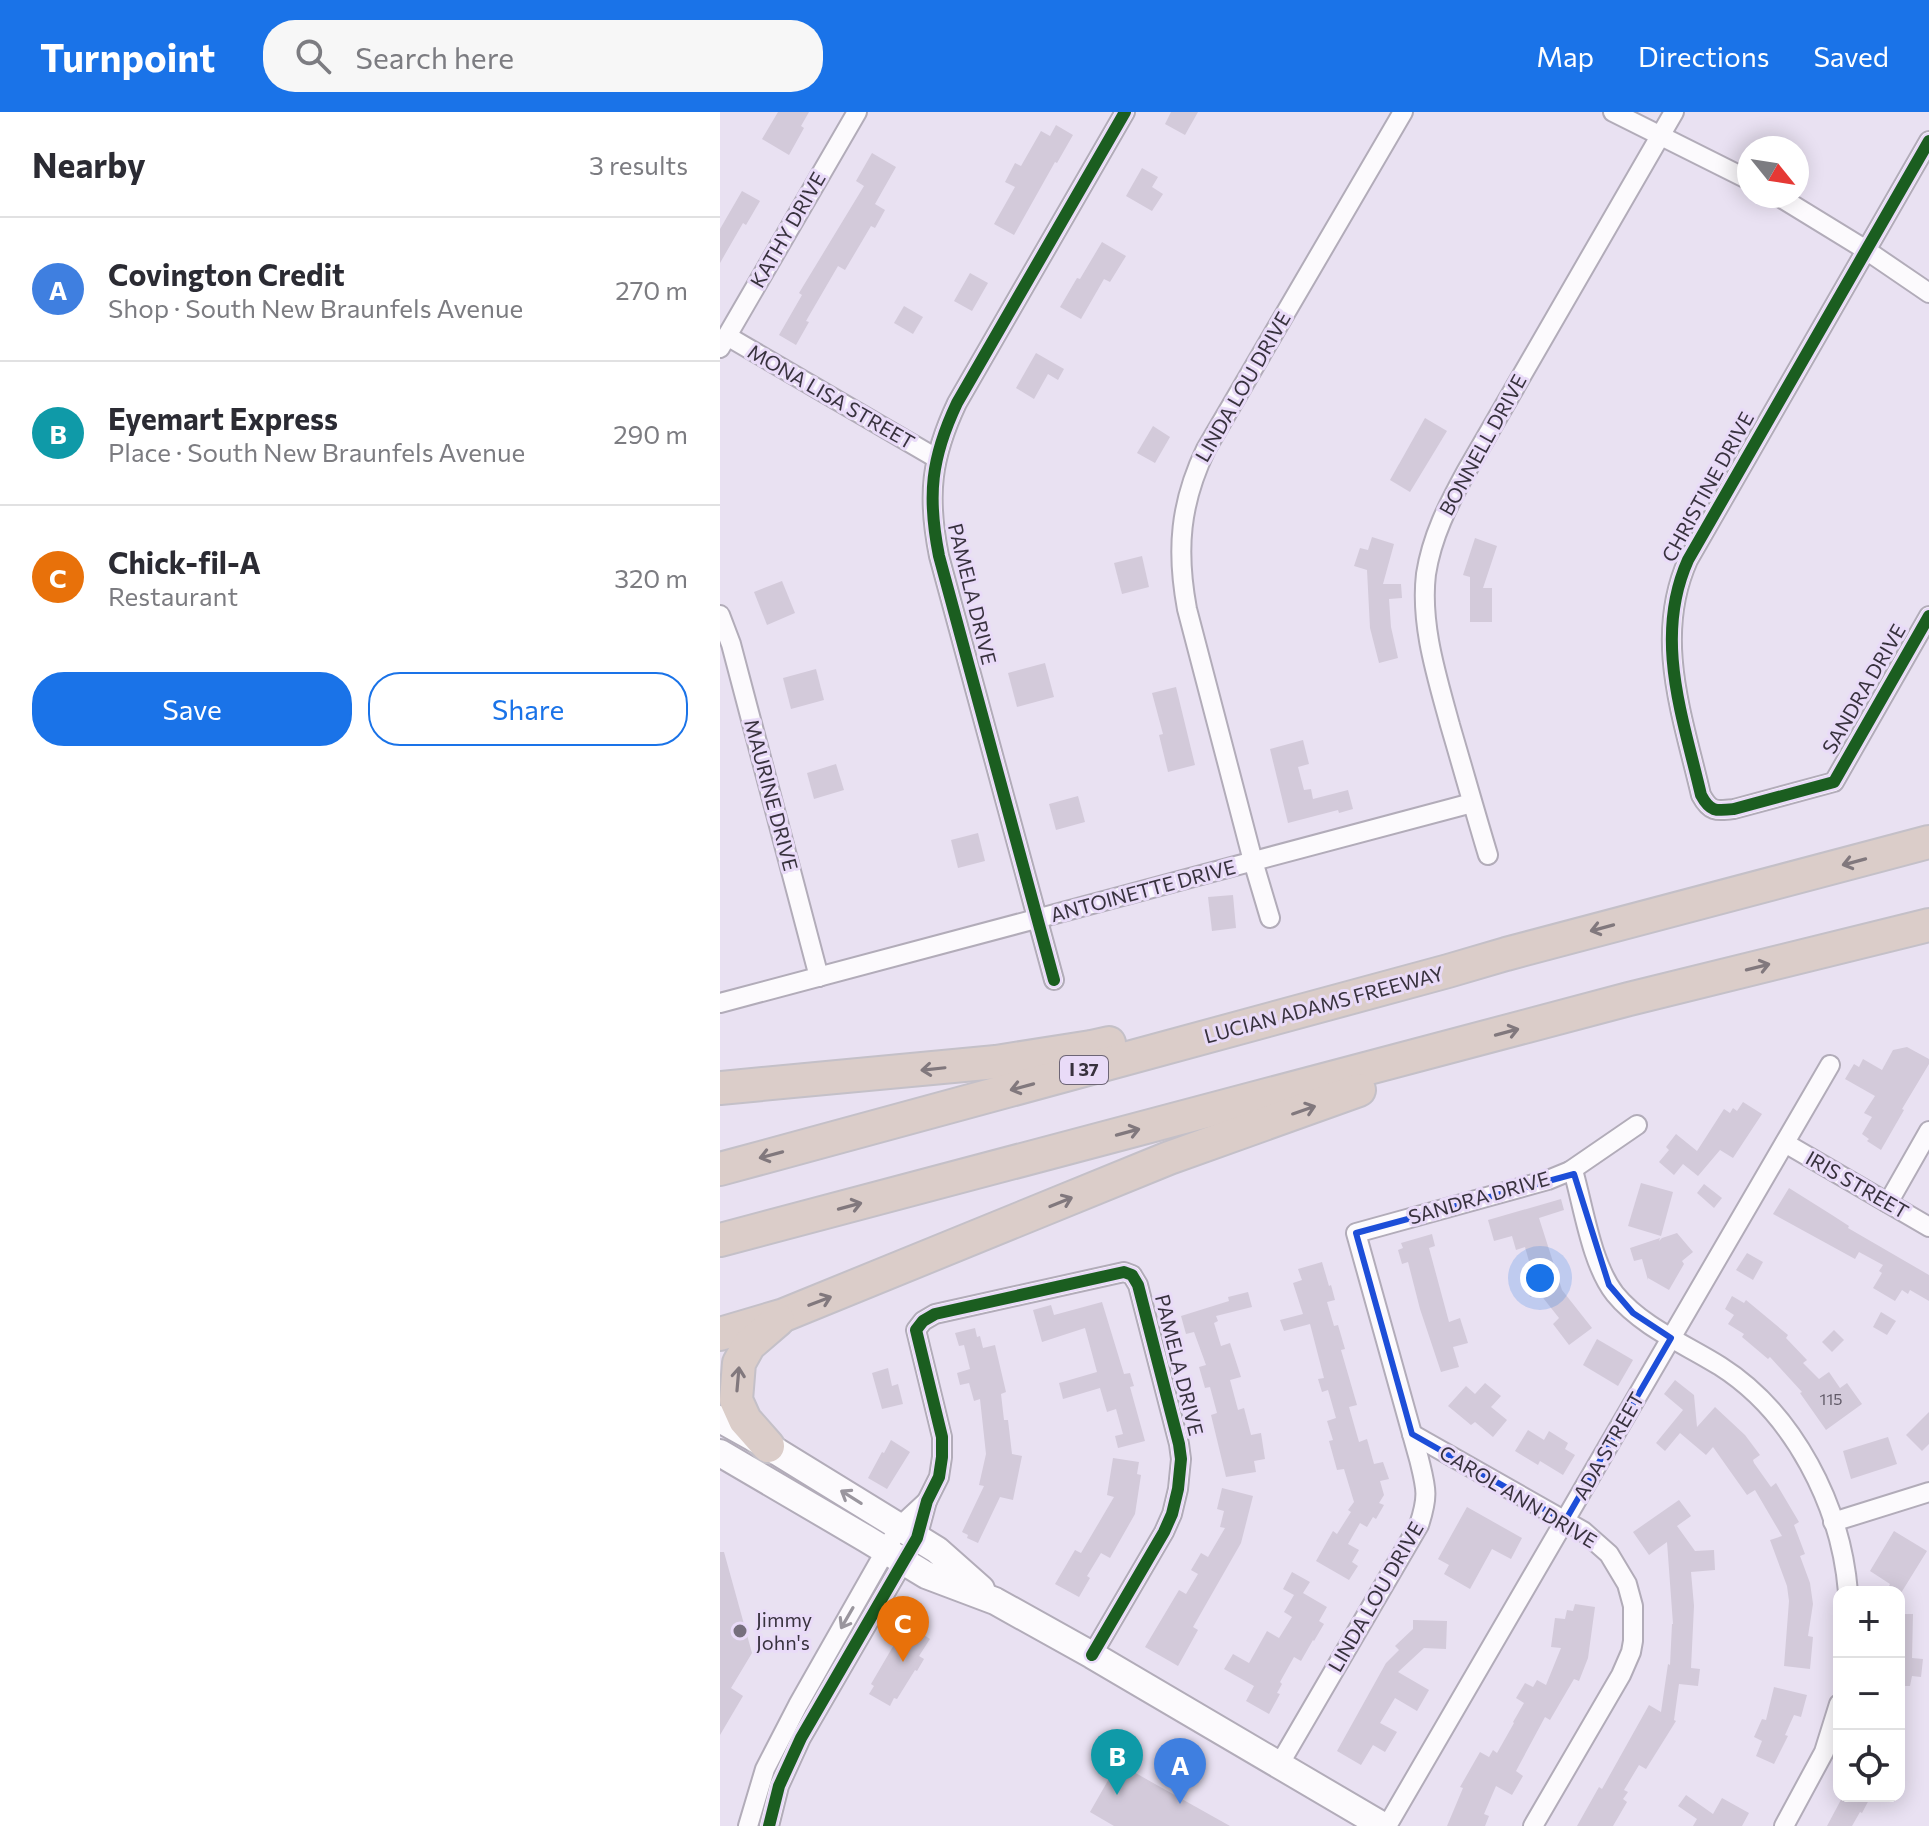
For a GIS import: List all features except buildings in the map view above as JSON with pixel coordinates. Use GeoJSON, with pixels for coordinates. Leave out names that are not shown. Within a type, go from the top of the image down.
{"type":"FeatureCollection","features":[{"type":"Feature","properties":{"kind":"highway","name":"LUCIAN ADAMS FREEWAY"},"geometry":{"type":"LineString","coordinates":[[720,1169],[1929,842]]}},
{"type":"Feature","properties":{"kind":"highway"},"geometry":{"type":"LineString","coordinates":[[720,1240],[1645,995],[1929,925]]}},
{"type":"Feature","properties":{"kind":"highway"},"geometry":{"type":"LineString","coordinates":[[720,1088],[996,1062],[1091,1047],[1321,988],[1448,971]]}},
{"type":"Feature","properties":{"kind":"highway"},"geometry":{"type":"LineString","coordinates":[[720,1334],[784,1315],[1169,1158],[1351,1094],[1431,1052]]}},
{"type":"Feature","properties":{"kind":"highway"},"geometry":{"type":"LineString","coordinates":[[768,1446],[745,1420],[736,1400],[739,1363],[749,1345],[784,1315]]}},
{"type":"Feature","properties":{"kind":"main road"},"geometry":{"type":"LineString","coordinates":[[720,1419],[937,1550],[995,1601]]}},
{"type":"Feature","properties":{"kind":"main road"},"geometry":{"type":"LineString","coordinates":[[720,1453],[926,1575],[995,1601],[1092,1655],[1385,1826]]}},
{"type":"Feature","properties":{"kind":"street","name":"KATHY DRIVE"},"geometry":{"type":"LineString","coordinates":[[724,342],[857,112]]}},
{"type":"Feature","properties":{"kind":"street","name":"PAMELA DRIVE"},"geometry":{"type":"LineString","coordinates":[[1054,980],[939,556],[932,483],[946,426],[957,403],[1125,112]]}},
{"type":"Feature","properties":{"kind":"street","name":"LINDA LOU DRIVE"},"geometry":{"type":"LineString","coordinates":[[1270,918],[1187,609],[1180,553],[1184,510],[1196,468],[1206,449],[1403,112]]}},
{"type":"Feature","properties":{"kind":"street"},"geometry":{"type":"LineString","coordinates":[[1613,112],[1737,174]]}},
{"type":"Feature","properties":{"kind":"street","name":"BONNELL DRIVE"},"geometry":{"type":"LineString","coordinates":[[1488,855],[1436,676],[1424,599],[1431,551],[1438,527],[1460,483],[1674,112]]}},
{"type":"Feature","properties":{"kind":"street","name":"CHRISTINE DRIVE"},"geometry":{"type":"LineString","coordinates":[[1834,782],[1734,809],[1720,811],[1705,803],[1672,672],[1671,642],[1677,589],[1688,560],[1929,141]]}},
{"type":"Feature","properties":{"kind":"street"},"geometry":{"type":"LineString","coordinates":[[1798,208],[1929,293]]}},
{"type":"Feature","properties":{"kind":"street","name":"MONA LISA STREET"},"geometry":{"type":"LineString","coordinates":[[724,342],[936,458]]}},
{"type":"Feature","properties":{"kind":"street","name":"MAURINE DRIVE"},"geometry":{"type":"LineString","coordinates":[[720,615],[731,644],[819,977]]}},
{"type":"Feature","properties":{"kind":"street","name":"SANDRA DRIVE"},"geometry":{"type":"LineString","coordinates":[[1834,782],[1929,616]]}},
{"type":"Feature","properties":{"kind":"street","name":"ANTOINETTE DRIVE"},"geometry":{"type":"LineString","coordinates":[[720,1003],[1472,803]]}},
{"type":"Feature","properties":{"kind":"street","name":"ADA STREET"},"geometry":{"type":"LineString","coordinates":[[1385,1826],[1830,1065]]}},
{"type":"Feature","properties":{"kind":"street","name":"SANDRA DRIVE"},"geometry":{"type":"LineString","coordinates":[[1356,1233],[1548,1180],[1570,1171],[1637,1125]]}},
{"type":"Feature","properties":{"kind":"street"},"geometry":{"type":"LineString","coordinates":[[1888,1203],[1929,1131]]}},
{"type":"Feature","properties":{"kind":"street","name":"IRIS STREET"},"geometry":{"type":"LineString","coordinates":[[1785,1143],[1929,1227]]}},
{"type":"Feature","properties":{"kind":"street"},"geometry":{"type":"LineString","coordinates":[[1570,1171],[1574,1174],[1598,1263],[1609,1285],[1633,1313],[1725,1369],[1751,1391],[1797,1443],[1812,1469],[1840,1542],[1847,1586]]}},
{"type":"Feature","properties":{"kind":"street","name":"LINDA LOU DRIVE"},"geometry":{"type":"LineString","coordinates":[[1279,1765],[1419,1525],[1426,1503],[1426,1488],[1412,1434],[1356,1233]]}},
{"type":"Feature","properties":{"kind":"street","name":"PAMELA DRIVE"},"geometry":{"type":"LineString","coordinates":[[908,1532],[939,1477],[942,1457],[942,1437],[916,1330],[923,1321],[935,1314],[1021,1294],[1122,1272],[1132,1275],[1138,1285],[1177,1432],[1180,1474],[1172,1514],[1164,1532],[1092,1655]]}},
{"type":"Feature","properties":{"kind":"street","name":"CAROL ANN DRIVE"},"geometry":{"type":"LineString","coordinates":[[1412,1434],[1583,1531],[1601,1545],[1616,1563],[1627,1584],[1633,1606],[1631,1652],[1621,1675],[1533,1826]]}},
{"type":"Feature","properties":{"kind":"street"},"geometry":{"type":"LineString","coordinates":[[1833,1522],[1929,1492]]}},
{"type":"Feature","properties":{"kind":"street"},"geometry":{"type":"LineString","coordinates":[[748,1826],[765,1769],[798,1705],[908,1532]]}},
{"type":"Feature","properties":{"kind":"street"},"geometry":{"type":"LineString","coordinates":[[769,1826],[779,1786],[801,1738],[894,1556]]}},
{"type":"Feature","properties":{"kind":"street"},"geometry":{"type":"LineString","coordinates":[[1784,1826],[1824,1752],[1833,1723]]}},
{"type":"Feature","properties":{"kind":"highlighted area"},"geometry":{"type":"Polygon","coordinates":[[[1574,1174],[1609,1285],[1633,1313],[1671,1338],[1565,1521],[1412,1434],[1356,1233],[1574,1174]]]}},
{"type":"Feature","properties":{"kind":"cycle path"},"geometry":{"type":"LineString","coordinates":[[1054,980],[939,556],[933,515],[934,478],[942,442],[957,403],[1125,112]]}},
{"type":"Feature","properties":{"kind":"cycle path"},"geometry":{"type":"LineString","coordinates":[[1929,141],[1688,560],[1678,589],[1672,648],[1675,678],[1701,795],[1707,805],[1718,810],[1734,809],[1834,782],[1929,616]]}},
{"type":"Feature","properties":{"kind":"cycle path"},"geometry":{"type":"LineString","coordinates":[[769,1826],[779,1786],[801,1738],[917,1538],[927,1501],[939,1477],[942,1437],[916,1330],[935,1314],[1124,1272],[1132,1275],[1138,1285],[1181,1459],[1178,1489],[1164,1532],[1092,1655]]}},
{"type":"Feature","properties":{"kind":"place","name":"Jimmy John's"},"geometry":{"type":"Point","coordinates":[740,1631]}},
{"type":"Feature","properties":{"kind":"place","name":"Chick-fil-A"},"geometry":{"type":"Point","coordinates":[903,1662]}},
{"type":"Feature","properties":{"kind":"place","name":"Eyemart Express"},"geometry":{"type":"Point","coordinates":[1117,1795]}},
{"type":"Feature","properties":{"kind":"place","name":"Covington Credit"},"geometry":{"type":"Point","coordinates":[1180,1804]}}]}
